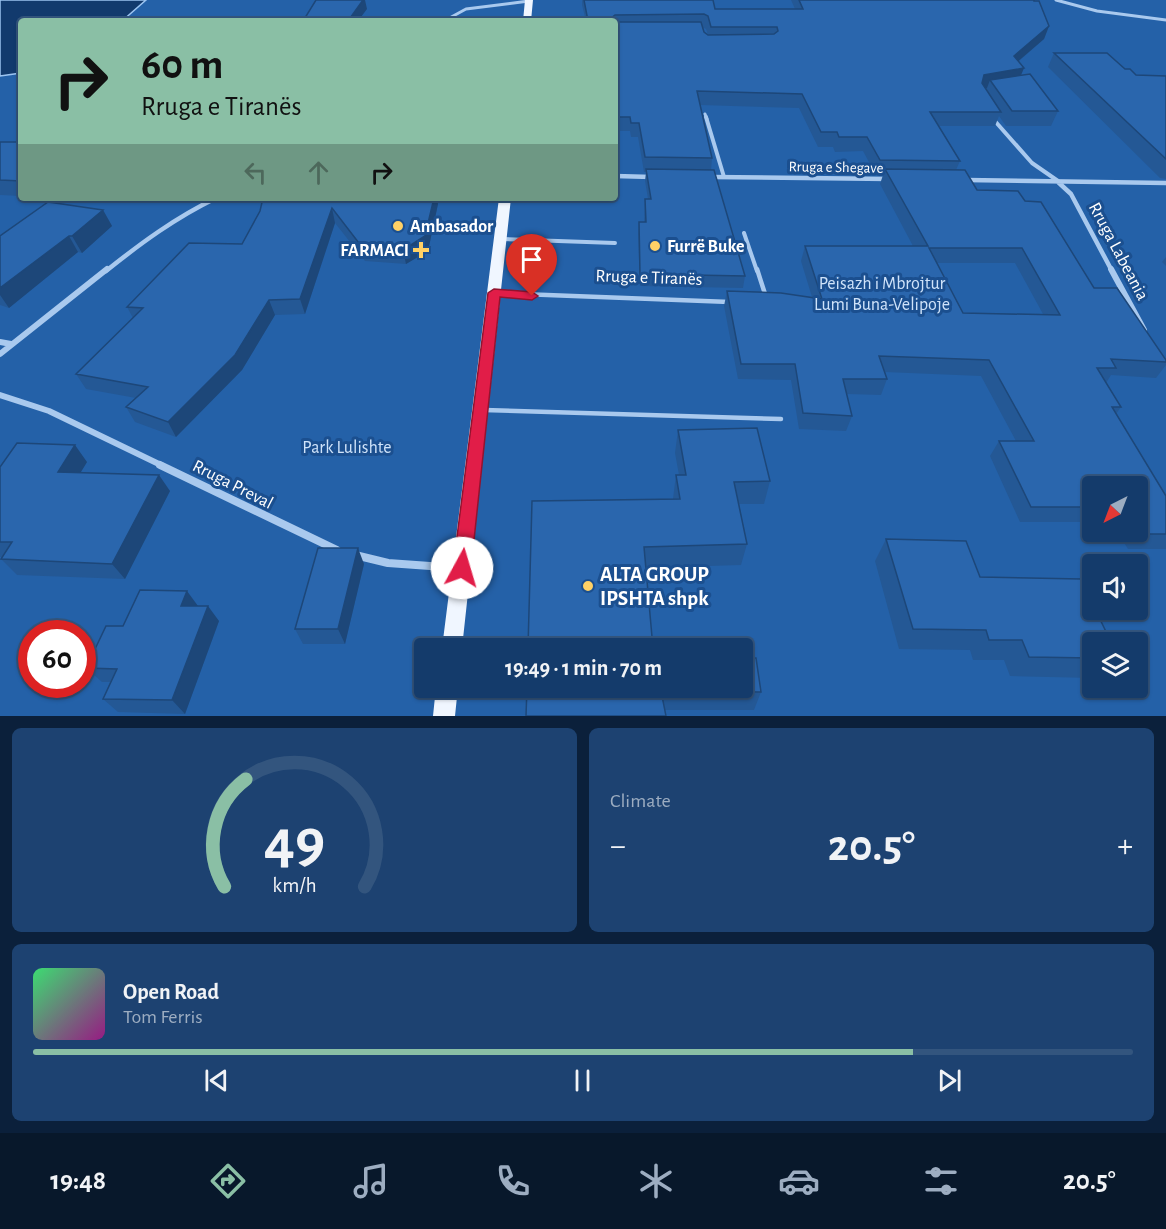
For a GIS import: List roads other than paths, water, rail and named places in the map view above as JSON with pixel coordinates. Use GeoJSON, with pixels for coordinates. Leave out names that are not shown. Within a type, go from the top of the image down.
{"type":"FeatureCollection","features":[{"type":"Feature","properties":{"kind":"main road"},"geometry":{"type":"LineString","coordinates":[[527,18],[529,0]]}},
{"type":"Feature","properties":{"kind":"main road"},"geometry":{"type":"LineString","coordinates":[[453,638],[505,201]]}},
{"type":"Feature","properties":{"kind":"main road"},"geometry":{"type":"LineString","coordinates":[[444,716],[446,698]]}},
{"type":"Feature","properties":{"kind":"street"},"geometry":{"type":"LineString","coordinates":[[618,176],[659,177]]}},
{"type":"Feature","properties":{"kind":"street","name":"Rruga e Shegave"},"geometry":{"type":"LineString","coordinates":[[702,177],[891,179]]}},
{"type":"Feature","properties":{"kind":"street"},"geometry":{"type":"LineString","coordinates":[[962,180],[1166,183]]}},
{"type":"Feature","properties":{"kind":"street","name":"Rruga Labeania"},"geometry":{"type":"LineString","coordinates":[[1058,181],[1071,194],[1146,334]]}},
{"type":"Feature","properties":{"kind":"street"},"geometry":{"type":"LineString","coordinates":[[0,354],[155,232],[181,215],[210,201]]}},
{"type":"Feature","properties":{"kind":"street"},"geometry":{"type":"LineString","coordinates":[[0,342],[11,344]]}},
{"type":"Feature","properties":{"kind":"street","name":"Rruga Preval"},"geometry":{"type":"LineString","coordinates":[[0,395],[49,411],[330,549],[388,563],[462,568]]}},
{"type":"Feature","properties":{"kind":"lane"},"geometry":{"type":"LineString","coordinates":[[450,18],[466,9],[529,0]]}},
{"type":"Feature","properties":{"kind":"lane"},"geometry":{"type":"LineString","coordinates":[[1056,0],[1096,11],[1166,20]]}},
{"type":"Feature","properties":{"kind":"lane"},"geometry":{"type":"LineString","coordinates":[[989,113],[1032,163],[1058,181]]}},
{"type":"Feature","properties":{"kind":"lane"},"geometry":{"type":"LineString","coordinates":[[705,114],[724,177]]}},
{"type":"Feature","properties":{"kind":"lane"},"geometry":{"type":"LineString","coordinates":[[744,233],[768,303],[756,302]]}},
{"type":"Feature","properties":{"kind":"lane"},"geometry":{"type":"LineString","coordinates":[[500,239],[615,243]]}},
{"type":"Feature","properties":{"kind":"lane","name":"Rruga e Tiranës"},"geometry":{"type":"LineString","coordinates":[[494,293],[733,302]]}},
{"type":"Feature","properties":{"kind":"lane"},"geometry":{"type":"LineString","coordinates":[[480,410],[781,419]]}},
{"type":"Feature","properties":{"kind":"place","name":"Ambasador"},"geometry":{"type":"Point","coordinates":[398,226]}},
{"type":"Feature","properties":{"kind":"place","name":"Furrë Buke"},"geometry":{"type":"Point","coordinates":[655,246]}},
{"type":"Feature","properties":{"kind":"place","name":"FARMACI"},"geometry":{"type":"Point","coordinates":[421,250]}},
{"type":"Feature","properties":{"kind":"place","name":"ALTA GROUP IPSHTA shpk"},"geometry":{"type":"Point","coordinates":[588,586]}},
{"type":"Feature","properties":{"kind":"park label","name":"Peisazh i Mbrojtur Lumi Buna-Velipoje"},"geometry":{"type":"Point","coordinates":[882,293]}},
{"type":"Feature","properties":{"kind":"park label","name":"Park Lulishte"},"geometry":{"type":"Point","coordinates":[347,447]}}]}
